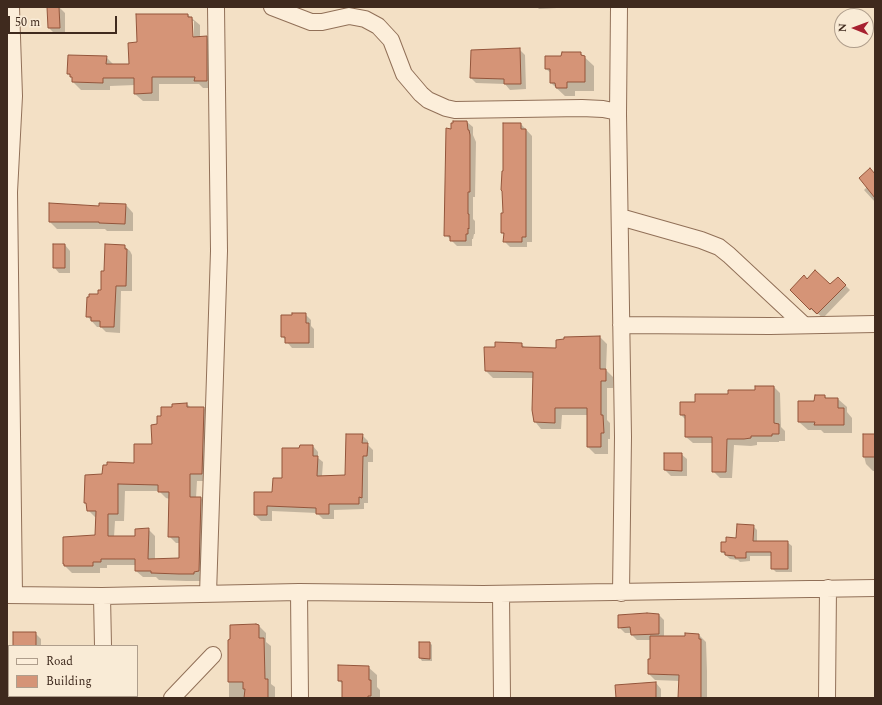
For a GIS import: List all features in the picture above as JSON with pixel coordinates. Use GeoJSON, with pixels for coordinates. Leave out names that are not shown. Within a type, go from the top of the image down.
{"type":"FeatureCollection","features":[{"type":"Feature","properties":{"kind":"street"},"geometry":{"type":"LineString","coordinates":[[11,7],[14,98],[8,192],[11,595],[102,596],[299,592],[501,594],[875,588]]}},
{"type":"Feature","properties":{"kind":"street"},"geometry":{"type":"LineString","coordinates":[[208,594],[220,251],[216,7]]}},
{"type":"Feature","properties":{"kind":"street"},"geometry":{"type":"LineString","coordinates":[[272,7],[311,22],[322,22],[356,11],[365,19],[378,26],[391,40],[404,74],[421,94],[428,100],[446,108],[455,110],[582,108],[603,109],[613,111],[618,114]]}},
{"type":"Feature","properties":{"kind":"street"},"geometry":{"type":"LineString","coordinates":[[618,7],[618,114],[623,437],[621,592]]}},
{"type":"Feature","properties":{"kind":"street"},"geometry":{"type":"LineString","coordinates":[[620,217],[719,247],[804,325]]}},
{"type":"Feature","properties":{"kind":"street"},"geometry":{"type":"LineString","coordinates":[[621,324],[875,324]]}},
{"type":"Feature","properties":{"kind":"street"},"geometry":{"type":"LineString","coordinates":[[827,698],[828,588]]}},
{"type":"Feature","properties":{"kind":"street"},"geometry":{"type":"LineString","coordinates":[[299,592],[300,698]]}},
{"type":"Feature","properties":{"kind":"street"},"geometry":{"type":"LineString","coordinates":[[501,594],[502,698]]}},
{"type":"Feature","properties":{"kind":"street"},"geometry":{"type":"LineString","coordinates":[[102,596],[103,645]]}},
{"type":"Feature","properties":{"kind":"street"},"geometry":{"type":"LineString","coordinates":[[172,698],[213,655]]}},
{"type":"Feature","properties":{"kind":"building"},"geometry":{"type":"Polygon","coordinates":[[[47,7],[59,7],[60,28],[48,28],[47,7]]]}},
{"type":"Feature","properties":{"kind":"building"},"geometry":{"type":"Polygon","coordinates":[[[136,14],[188,14],[188,17],[192,17],[193,37],[207,36],[207,81],[194,81],[195,77],[152,77],[152,93],[134,94],[134,78],[103,78],[103,83],[72,82],[72,77],[70,77],[70,74],[67,74],[68,55],[107,56],[106,64],[129,64],[128,43],[137,42],[136,14]]]}},
{"type":"Feature","properties":{"kind":"building"},"geometry":{"type":"Polygon","coordinates":[[[520,48],[521,84],[504,84],[504,79],[470,78],[471,50],[520,48]]]}},
{"type":"Feature","properties":{"kind":"building"},"geometry":{"type":"Polygon","coordinates":[[[562,52],[581,52],[581,55],[585,56],[585,82],[567,82],[567,88],[556,88],[555,83],[550,83],[550,69],[545,69],[545,56],[561,56],[562,52]]]}},
{"type":"Feature","properties":{"kind":"building"},"geometry":{"type":"Polygon","coordinates":[[[453,121],[467,121],[470,135],[470,192],[468,192],[469,229],[468,228],[468,234],[466,234],[466,241],[450,241],[450,236],[444,236],[446,128],[451,129],[451,123],[453,123],[453,121]]]}},
{"type":"Feature","properties":{"kind":"building"},"geometry":{"type":"Polygon","coordinates":[[[503,123],[521,123],[521,129],[526,129],[526,237],[522,237],[522,242],[503,242],[504,233],[501,233],[501,213],[503,213],[501,190],[503,171],[503,123]]]}},
{"type":"Feature","properties":{"kind":"building"},"geometry":{"type":"Polygon","coordinates":[[[870,168],[875,174],[875,198],[859,178],[870,168]]]}},
{"type":"Feature","properties":{"kind":"building"},"geometry":{"type":"Polygon","coordinates":[[[49,203],[99,206],[99,203],[126,204],[125,224],[99,222],[49,222],[49,203]]]}},
{"type":"Feature","properties":{"kind":"building"},"geometry":{"type":"Polygon","coordinates":[[[53,244],[65,244],[65,268],[53,268],[53,244]]]}},
{"type":"Feature","properties":{"kind":"building"},"geometry":{"type":"Polygon","coordinates":[[[105,244],[125,245],[125,249],[127,249],[126,286],[116,286],[114,327],[100,327],[100,321],[91,321],[91,317],[86,317],[87,297],[89,297],[89,294],[98,294],[98,290],[101,290],[101,271],[104,271],[105,244]]]}},
{"type":"Feature","properties":{"kind":"building"},"geometry":{"type":"Polygon","coordinates":[[[815,270],[830,284],[838,277],[846,285],[817,314],[811,308],[810,310],[790,290],[804,275],[807,279],[815,270]]]}},
{"type":"Feature","properties":{"kind":"building"},"geometry":{"type":"Polygon","coordinates":[[[292,313],[306,313],[306,323],[309,323],[309,343],[285,343],[285,337],[281,337],[281,315],[292,315],[292,313]]]}},
{"type":"Feature","properties":{"kind":"building"},"geometry":{"type":"Polygon","coordinates":[[[600,336],[600,369],[606,369],[606,381],[601,381],[601,415],[603,415],[604,433],[601,433],[601,447],[587,447],[587,408],[555,408],[555,423],[534,422],[532,410],[533,372],[485,371],[484,347],[495,347],[495,342],[522,343],[522,347],[556,348],[556,340],[564,339],[564,337],[600,336]]]}},
{"type":"Feature","properties":{"kind":"building"},"geometry":{"type":"Polygon","coordinates":[[[755,386],[774,386],[774,423],[779,424],[779,434],[772,434],[772,436],[751,436],[751,438],[744,439],[727,439],[726,472],[712,472],[712,437],[685,437],[685,415],[680,415],[680,402],[695,402],[695,394],[728,394],[728,390],[755,390],[755,386]]]}},
{"type":"Feature","properties":{"kind":"building"},"geometry":{"type":"Polygon","coordinates":[[[815,395],[825,395],[825,398],[838,398],[838,408],[844,408],[844,425],[814,425],[815,422],[798,422],[798,401],[814,401],[815,395]]]}},
{"type":"Feature","properties":{"kind":"building"},"geometry":{"type":"Polygon","coordinates":[[[187,403],[187,407],[204,407],[202,474],[190,474],[190,497],[201,497],[199,571],[194,572],[194,574],[179,574],[135,571],[135,559],[101,559],[101,562],[93,562],[93,566],[64,566],[63,537],[95,535],[96,511],[87,511],[86,503],[84,503],[85,475],[102,474],[103,465],[107,465],[107,462],[134,463],[134,444],[152,444],[151,425],[157,424],[157,416],[161,416],[161,407],[172,407],[172,404],[187,403]],[[118,484],[118,514],[108,514],[108,536],[135,536],[135,529],[149,528],[148,559],[179,558],[179,537],[168,537],[169,492],[158,492],[158,485],[118,484]]]}},
{"type":"Feature","properties":{"kind":"building"},"geometry":{"type":"Polygon","coordinates":[[[346,434],[363,434],[362,443],[368,443],[367,456],[363,456],[362,498],[359,497],[359,504],[329,504],[329,514],[316,514],[316,508],[267,506],[267,515],[254,515],[254,492],[272,492],[273,478],[282,478],[282,448],[299,448],[300,445],[313,445],[313,456],[318,456],[317,476],[345,475],[346,434]]]}},
{"type":"Feature","properties":{"kind":"building"},"geometry":{"type":"Polygon","coordinates":[[[863,434],[875,434],[875,457],[863,457],[863,434]]]}},
{"type":"Feature","properties":{"kind":"building"},"geometry":{"type":"Polygon","coordinates":[[[664,453],[682,453],[682,471],[664,470],[664,453]]]}},
{"type":"Feature","properties":{"kind":"building"},"geometry":{"type":"Polygon","coordinates":[[[737,524],[754,525],[753,541],[788,541],[788,569],[771,569],[771,552],[746,552],[746,558],[735,558],[735,556],[725,555],[725,552],[721,552],[721,542],[726,542],[726,537],[736,538],[737,524]]]}},
{"type":"Feature","properties":{"kind":"building"},"geometry":{"type":"Polygon","coordinates":[[[647,613],[659,614],[659,634],[631,635],[630,627],[618,628],[618,615],[647,613]]]}},
{"type":"Feature","properties":{"kind":"building"},"geometry":{"type":"Polygon","coordinates":[[[230,625],[259,625],[259,638],[264,638],[265,679],[268,679],[268,698],[244,698],[245,689],[243,689],[243,682],[228,682],[228,640],[230,639],[230,625]]]}},
{"type":"Feature","properties":{"kind":"building"},"geometry":{"type":"Polygon","coordinates":[[[13,632],[36,632],[36,645],[13,645],[13,632]]]}},
{"type":"Feature","properties":{"kind":"building"},"geometry":{"type":"Polygon","coordinates":[[[685,633],[699,634],[699,639],[701,639],[701,698],[678,698],[679,675],[648,674],[648,659],[650,659],[650,636],[685,636],[685,633]]]}},
{"type":"Feature","properties":{"kind":"building"},"geometry":{"type":"Polygon","coordinates":[[[419,642],[430,642],[430,659],[419,658],[419,642]]]}},
{"type":"Feature","properties":{"kind":"building"},"geometry":{"type":"Polygon","coordinates":[[[338,665],[369,666],[371,696],[368,696],[368,698],[342,698],[342,681],[338,681],[338,665]]]}},
{"type":"Feature","properties":{"kind":"building"},"geometry":{"type":"Polygon","coordinates":[[[656,682],[656,698],[616,698],[615,685],[656,682]]]}}]}
